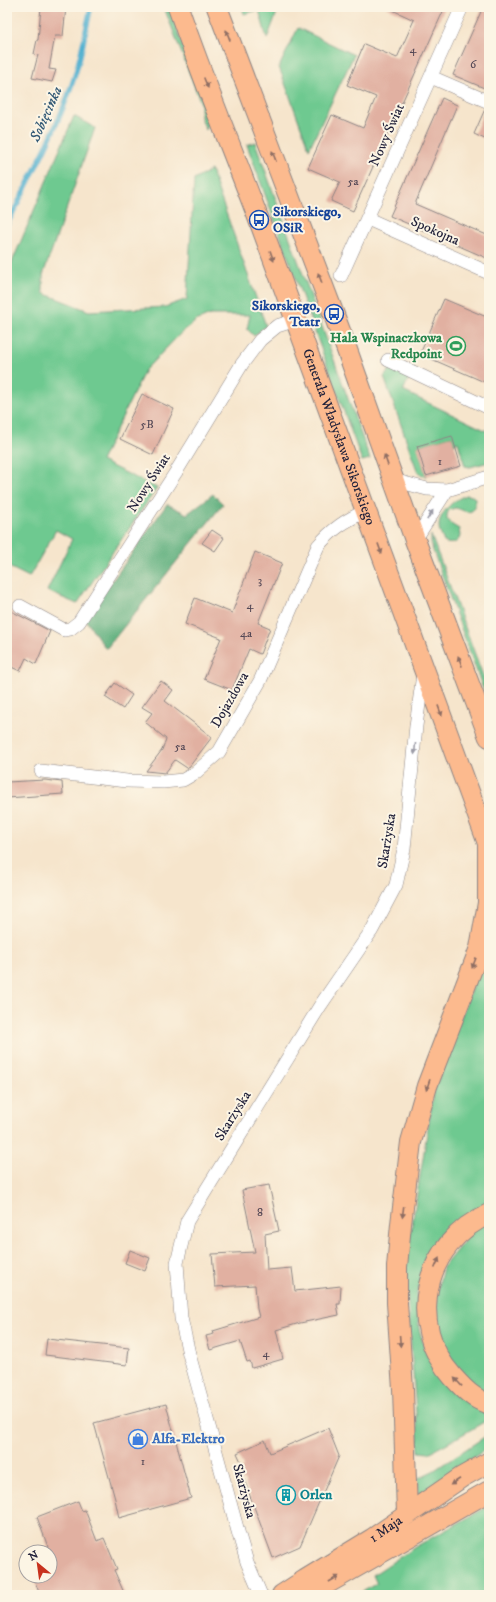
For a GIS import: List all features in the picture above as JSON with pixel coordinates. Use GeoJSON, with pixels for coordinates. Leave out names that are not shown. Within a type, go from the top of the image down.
{"type":"FeatureCollection","features":[{"type":"Feature","properties":{"kind":"main road","name":"Generała Władysława Sikorskiego"},"geometry":{"type":"LineString","coordinates":[[178,7],[199,66],[229,139],[488,844]]}},
{"type":"Feature","properties":{"kind":"main road"},"geometry":{"type":"LineString","coordinates":[[218,7],[342,336],[415,540],[489,736]]}},
{"type":"Feature","properties":{"kind":"main road"},"geometry":{"type":"LineString","coordinates":[[407,1514],[404,1404],[397,1267],[407,1172],[411,1142],[427,1086],[480,948],[488,903],[488,844]]}},
{"type":"Feature","properties":{"kind":"main road"},"geometry":{"type":"LineString","coordinates":[[489,1214],[468,1226],[444,1249],[433,1273],[428,1289],[426,1305],[428,1332],[438,1357],[448,1371],[468,1393],[480,1401],[489,1404]]}},
{"type":"Feature","properties":{"kind":"main road","name":"1 Maja"},"geometry":{"type":"LineString","coordinates":[[282,1595],[372,1539],[462,1477],[489,1462]]}},
{"type":"Feature","properties":{"kind":"main road","name":"1 Maja"},"geometry":{"type":"LineString","coordinates":[[298,1595],[328,1583],[489,1491]]}},
{"type":"Feature","properties":{"kind":"street","name":"Nowy Świat"},"geometry":{"type":"LineString","coordinates":[[341,276],[368,219],[462,7]]}},
{"type":"Feature","properties":{"kind":"street"},"geometry":{"type":"LineString","coordinates":[[431,77],[489,102]]}},
{"type":"Feature","properties":{"kind":"street","name":"Spokojna"},"geometry":{"type":"LineString","coordinates":[[368,219],[489,272]]}},
{"type":"Feature","properties":{"kind":"street","name":"Nowy Świat"},"geometry":{"type":"LineString","coordinates":[[20,606],[64,630],[79,622],[176,472],[242,364],[260,340],[278,326],[296,320]]}},
{"type":"Feature","properties":{"kind":"street"},"geometry":{"type":"LineString","coordinates":[[388,360],[489,408]]}},
{"type":"Feature","properties":{"kind":"street"},"geometry":{"type":"LineString","coordinates":[[393,480],[427,489],[447,490],[489,477]]}},
{"type":"Feature","properties":{"kind":"street"},"geometry":{"type":"LineString","coordinates":[[415,540],[447,490]]}},
{"type":"Feature","properties":{"kind":"street","name":"Dojazdowa"},"geometry":{"type":"LineString","coordinates":[[41,771],[127,781],[163,782],[183,780],[194,774],[219,752],[260,681],[318,546],[328,534],[348,519],[366,511]]}},
{"type":"Feature","properties":{"kind":"street","name":"Skarżyska"},"geometry":{"type":"LineString","coordinates":[[261,1595],[247,1562],[194,1372],[181,1318],[176,1263],[187,1220],[320,1006],[372,930],[396,885],[404,849],[416,726],[424,668]]}},
{"type":"Feature","properties":{"kind":"green space"},"geometry":{"type":"Polygon","coordinates":[[[164,7],[169,7],[210,120],[206,130],[201,118],[201,104],[164,7]]]}},
{"type":"Feature","properties":{"kind":"green space"},"geometry":{"type":"Polygon","coordinates":[[[242,7],[279,7],[267,39],[259,10],[244,14],[242,7]]]}},
{"type":"Feature","properties":{"kind":"green space"},"geometry":{"type":"Polygon","coordinates":[[[298,28],[354,55],[309,149],[279,67],[298,28]]]}},
{"type":"Feature","properties":{"kind":"green space"},"geometry":{"type":"Polygon","coordinates":[[[74,116],[95,128],[43,275],[43,293],[89,311],[165,307],[187,299],[194,180],[211,170],[266,326],[254,336],[247,329],[250,315],[210,315],[196,321],[181,333],[145,370],[101,461],[157,488],[77,604],[47,591],[72,539],[56,530],[29,577],[7,566],[7,274],[74,116]]]}},
{"type":"Feature","properties":{"kind":"green space"},"geometry":{"type":"Polygon","coordinates":[[[255,142],[370,459],[362,461],[247,145],[255,142]]]}},
{"type":"Feature","properties":{"kind":"green space"},"geometry":{"type":"Polygon","coordinates":[[[390,369],[409,378],[403,391],[489,432],[489,462],[470,467],[465,466],[458,442],[454,444],[452,436],[418,446],[426,476],[421,475],[417,470],[384,377],[390,369]]]}},
{"type":"Feature","properties":{"kind":"green space"},"geometry":{"type":"Polygon","coordinates":[[[213,494],[223,504],[106,649],[85,619],[167,504],[187,514],[213,494]]]}},
{"type":"Feature","properties":{"kind":"green space"},"geometry":{"type":"Polygon","coordinates":[[[467,495],[475,498],[475,508],[470,512],[455,508],[449,510],[447,520],[459,529],[460,536],[458,541],[454,543],[444,542],[439,529],[444,511],[452,503],[467,495]]]}},
{"type":"Feature","properties":{"kind":"green space"},"geometry":{"type":"Polygon","coordinates":[[[431,535],[482,673],[489,687],[489,705],[431,545],[431,535]]]}},
{"type":"Feature","properties":{"kind":"green space"},"geometry":{"type":"Polygon","coordinates":[[[482,959],[489,963],[489,1203],[461,1218],[438,1241],[426,1265],[417,1292],[419,1329],[427,1355],[441,1377],[489,1413],[489,1419],[429,1453],[419,1452],[405,1267],[434,1091],[482,959]]]}},
{"type":"Feature","properties":{"kind":"green space"},"geometry":{"type":"Polygon","coordinates":[[[489,1221],[489,1395],[477,1388],[467,1379],[443,1348],[433,1310],[443,1267],[473,1230],[489,1221]]]}},
{"type":"Feature","properties":{"kind":"green space"},"geometry":{"type":"Polygon","coordinates":[[[489,1434],[489,1447],[418,1495],[418,1478],[433,1471],[489,1434]]]}},
{"type":"Feature","properties":{"kind":"green space"},"geometry":{"type":"Polygon","coordinates":[[[489,1506],[489,1595],[356,1595],[377,1584],[373,1575],[415,1547],[489,1506]]]}},
{"type":"Feature","properties":{"kind":"building"},"geometry":{"type":"Polygon","coordinates":[[[41,7],[66,7],[63,36],[55,36],[49,69],[56,70],[52,82],[32,78],[38,55],[34,54],[38,40],[41,7]]]}},
{"type":"Feature","properties":{"kind":"building"},"geometry":{"type":"Polygon","coordinates":[[[386,7],[445,7],[353,211],[331,201],[340,182],[308,168],[332,115],[363,128],[376,97],[347,85],[364,44],[397,58],[414,20],[386,7]]]}},
{"type":"Feature","properties":{"kind":"building"},"geometry":{"type":"Polygon","coordinates":[[[483,7],[489,7],[489,90],[453,75],[483,7]]]}},
{"type":"Feature","properties":{"kind":"building"},"geometry":{"type":"Polygon","coordinates":[[[442,98],[457,105],[415,204],[489,236],[489,259],[390,216],[442,98]]]}},
{"type":"Feature","properties":{"kind":"building"},"geometry":{"type":"Polygon","coordinates":[[[485,109],[489,110],[489,141],[474,134],[485,109]]]}},
{"type":"Feature","properties":{"kind":"building","name":"Hala Wspinaczkowa Redpoint"},"geometry":{"type":"Polygon","coordinates":[[[444,299],[489,318],[489,384],[420,354],[444,299]]]}},
{"type":"Feature","properties":{"kind":"building"},"geometry":{"type":"Polygon","coordinates":[[[142,394],[174,409],[153,455],[120,439],[142,394]]]}},
{"type":"Feature","properties":{"kind":"building"},"geometry":{"type":"Polygon","coordinates":[[[452,436],[461,466],[426,476],[417,446],[452,436]]]}},
{"type":"Feature","properties":{"kind":"building"},"geometry":{"type":"Polygon","coordinates":[[[212,530],[224,538],[215,551],[202,543],[212,530]]]}},
{"type":"Feature","properties":{"kind":"building"},"geometry":{"type":"Polygon","coordinates":[[[255,552],[282,563],[258,623],[270,628],[260,654],[249,649],[232,690],[204,679],[221,638],[185,624],[195,598],[232,613],[255,552]]]}},
{"type":"Feature","properties":{"kind":"building"},"geometry":{"type":"Polygon","coordinates":[[[7,609],[50,631],[36,664],[26,658],[20,671],[7,665],[7,609]]]}},
{"type":"Feature","properties":{"kind":"building"},"geometry":{"type":"Polygon","coordinates":[[[161,681],[173,690],[165,701],[212,737],[189,767],[187,768],[175,760],[165,773],[146,771],[162,750],[166,739],[145,722],[152,713],[142,707],[161,681]]]}},
{"type":"Feature","properties":{"kind":"building"},"geometry":{"type":"Polygon","coordinates":[[[115,683],[132,695],[123,709],[105,697],[115,683]]]}},
{"type":"Feature","properties":{"kind":"building"},"geometry":{"type":"Polygon","coordinates":[[[45,780],[62,782],[63,794],[7,798],[7,782],[45,780]]]}},
{"type":"Feature","properties":{"kind":"building"},"geometry":{"type":"Polygon","coordinates":[[[269,1185],[279,1231],[265,1234],[267,1270],[292,1268],[295,1291],[341,1286],[340,1304],[337,1304],[339,1315],[300,1323],[276,1330],[283,1359],[252,1368],[250,1361],[247,1362],[240,1341],[210,1350],[206,1336],[214,1334],[213,1331],[259,1317],[255,1285],[215,1287],[212,1254],[255,1252],[242,1190],[269,1185]]]}},
{"type":"Feature","properties":{"kind":"building"},"geometry":{"type":"Polygon","coordinates":[[[130,1250],[150,1258],[145,1271],[125,1263],[130,1250]]]}},
{"type":"Feature","properties":{"kind":"building"},"geometry":{"type":"Polygon","coordinates":[[[47,1339],[129,1348],[127,1365],[45,1355],[47,1339]]]}},
{"type":"Feature","properties":{"kind":"building"},"geometry":{"type":"Polygon","coordinates":[[[166,1404],[191,1498],[119,1518],[94,1423],[166,1404]]]}},
{"type":"Feature","properties":{"kind":"building","name":"Orlen"},"geometry":{"type":"Polygon","coordinates":[[[328,1428],[339,1456],[300,1546],[273,1558],[244,1480],[236,1479],[243,1466],[237,1453],[265,1440],[270,1453],[328,1428]]]}},
{"type":"Feature","properties":{"kind":"building"},"geometry":{"type":"Polygon","coordinates":[[[78,1501],[82,1511],[85,1510],[97,1541],[104,1538],[117,1569],[114,1570],[125,1595],[40,1595],[36,1584],[58,1584],[58,1544],[47,1544],[37,1517],[78,1501]]]}},
{"type":"Feature","properties":{"kind":"waterway","name":"Sobięcinka"},"geometry":{"type":"LineString","coordinates":[[7,225],[66,102],[78,65],[91,7]]}},
{"type":"Feature","properties":{"kind":"place","name":"Sikorskiego, OSiR"},"geometry":{"type":"Point","coordinates":[259,220]}},
{"type":"Feature","properties":{"kind":"place","name":"Sikorskiego, Teatr"},"geometry":{"type":"Point","coordinates":[334,314]}},
{"type":"Feature","properties":{"kind":"place","name":"Hala Wspinaczkowa Redpoint"},"geometry":{"type":"Point","coordinates":[456,346]}},
{"type":"Feature","properties":{"kind":"place","name":"Alfa-Elektro"},"geometry":{"type":"Point","coordinates":[138,1439]}},
{"type":"Feature","properties":{"kind":"place","name":"Orlen"},"geometry":{"type":"Point","coordinates":[286,1495]}}]}
